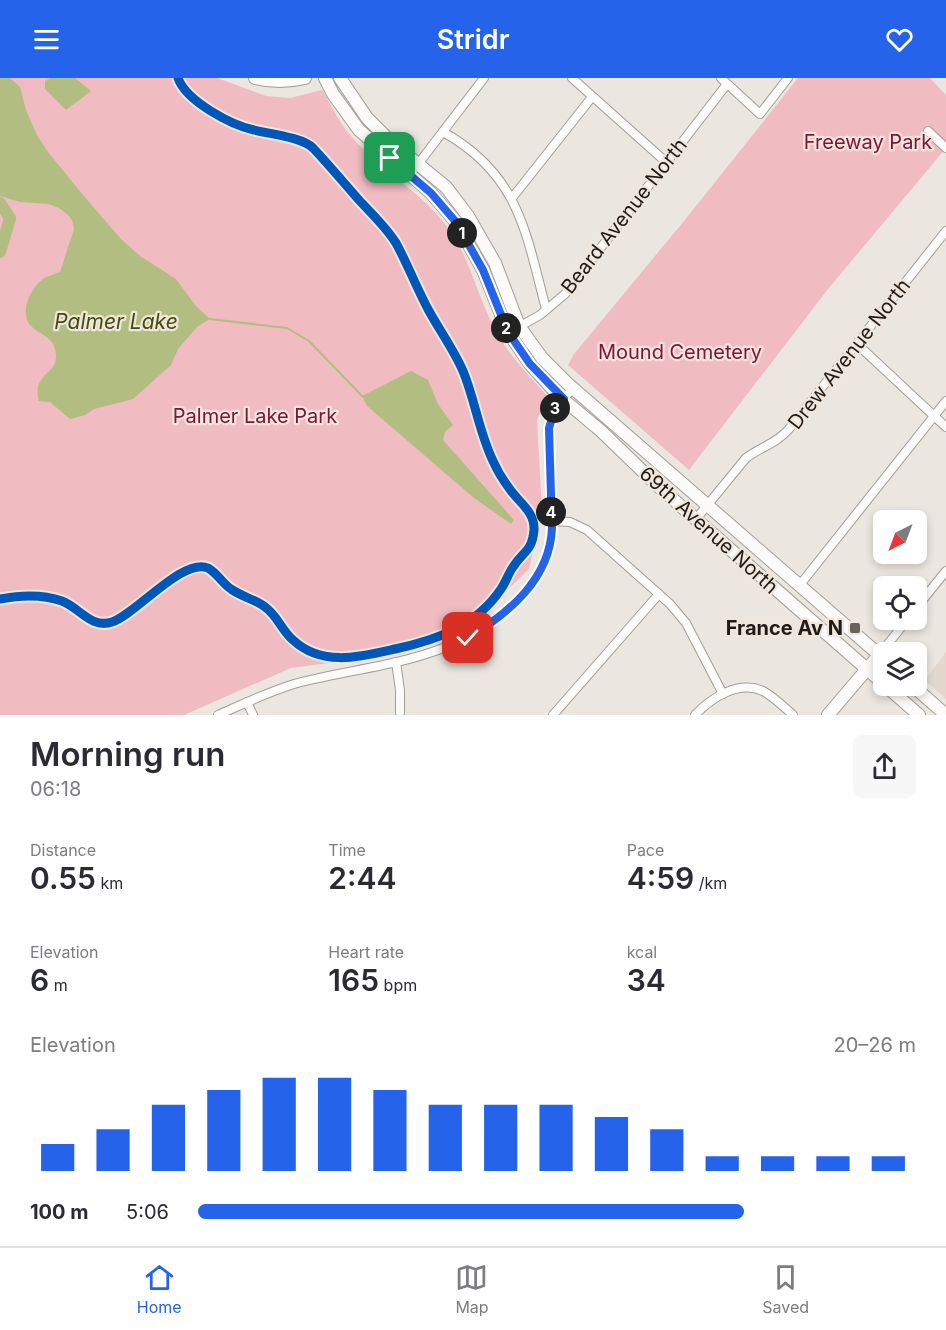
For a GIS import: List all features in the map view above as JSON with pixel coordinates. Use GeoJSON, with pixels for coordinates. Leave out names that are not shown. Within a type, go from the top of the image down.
{"type":"FeatureCollection","features":[{"type":"Feature","properties":{"kind":"street"},"geometry":{"type":"LineString","coordinates":[[255,78],[291,81],[305,78]]}},
{"type":"Feature","properties":{"kind":"street","name":"69th Avenue North"},"geometry":{"type":"LineString","coordinates":[[325,78],[333,94],[359,130],[431,193],[456,222],[483,270],[508,332],[530,364],[564,399],[696,519],[873,674]]}},
{"type":"Feature","properties":{"kind":"street","name":"69th Avenue North"},"geometry":{"type":"LineString","coordinates":[[340,78],[368,118],[392,143],[446,187],[468,216],[495,264],[519,326],[542,358],[573,388],[873,650]]}},
{"type":"Feature","properties":{"kind":"street"},"geometry":{"type":"LineString","coordinates":[[410,174],[484,78]]}},
{"type":"Feature","properties":{"kind":"street"},"geometry":{"type":"LineString","coordinates":[[572,78],[666,162]]}},
{"type":"Feature","properties":{"kind":"street"},"geometry":{"type":"LineString","coordinates":[[724,81],[760,114],[788,78]]}},
{"type":"Feature","properties":{"kind":"street","name":"Beard Avenue North"},"geometry":{"type":"LineString","coordinates":[[508,332],[540,315],[565,294],[666,162],[724,81]]}},
{"type":"Feature","properties":{"kind":"street"},"geometry":{"type":"LineString","coordinates":[[512,198],[592,96]]}},
{"type":"Feature","properties":{"kind":"street"},"geometry":{"type":"LineString","coordinates":[[928,131],[946,148]]}},
{"type":"Feature","properties":{"kind":"street"},"geometry":{"type":"LineString","coordinates":[[443,132],[476,154],[495,174],[512,198],[523,224],[546,309]]}},
{"type":"Feature","properties":{"kind":"street","name":"Drew Avenue North"},"geometry":{"type":"LineString","coordinates":[[696,519],[746,458],[783,437],[946,231]]}},
{"type":"Feature","properties":{"kind":"street"},"geometry":{"type":"LineString","coordinates":[[857,344],[946,427]]}},
{"type":"Feature","properties":{"kind":"street"},"geometry":{"type":"LineString","coordinates":[[218,715],[292,685],[426,655],[447,648],[468,638],[505,613],[540,574],[551,544],[549,428],[555,409],[573,388]]}},
{"type":"Feature","properties":{"kind":"street"},"geometry":{"type":"LineString","coordinates":[[799,586],[946,401]]}},
{"type":"Feature","properties":{"kind":"street"},"geometry":{"type":"LineString","coordinates":[[551,521],[570,522],[587,530],[679,613],[723,694]]}},
{"type":"Feature","properties":{"kind":"street"},"geometry":{"type":"LineString","coordinates":[[927,594],[946,571]]}},
{"type":"Feature","properties":{"kind":"street"},"geometry":{"type":"LineString","coordinates":[[553,715],[659,594]]}},
{"type":"Feature","properties":{"kind":"street"},"geometry":{"type":"LineString","coordinates":[[396,662],[400,690],[400,715]]}},
{"type":"Feature","properties":{"kind":"street"},"geometry":{"type":"LineString","coordinates":[[828,715],[873,664]]}},
{"type":"Feature","properties":{"kind":"street"},"geometry":{"type":"LineString","coordinates":[[695,715],[703,706],[723,694],[741,688],[763,692],[793,715]]}},
{"type":"Feature","properties":{"kind":"street","name":"69th Avenue North"},"geometry":{"type":"LineString","coordinates":[[898,696],[920,715]]}},
{"type":"Feature","properties":{"kind":"street"},"geometry":{"type":"LineString","coordinates":[[924,696],[946,715]]}},
{"type":"Feature","properties":{"kind":"street"},"geometry":{"type":"LineString","coordinates":[[247,702],[253,715]]}},
{"type":"Feature","properties":{"kind":"shaded area"},"geometry":{"type":"Polygon","coordinates":[[[946,652],[946,699],[927,682],[927,677],[946,652]]]}},
{"type":"Feature","properties":{"kind":"green space","name":"Palmer Lake Park"},"geometry":{"type":"Polygon","coordinates":[[[0,78],[217,78],[266,96],[290,98],[322,90],[357,143],[422,199],[445,224],[460,247],[486,311],[504,344],[550,399],[537,419],[542,511],[529,569],[481,615],[426,642],[337,662],[291,668],[184,715],[0,715],[0,78]]]}},
{"type":"Feature","properties":{"kind":"green space","name":"Mound Cemetery"},"geometry":{"type":"Polygon","coordinates":[[[798,78],[930,78],[946,95],[946,148],[828,289],[689,470],[568,365],[574,354],[798,78]]]}},
{"type":"Feature","properties":{"kind":"water","name":"Palmer Lake"},"geometry":{"type":"Polygon","coordinates":[[[0,78],[10,78],[20,87],[26,110],[37,135],[48,152],[121,239],[140,256],[176,279],[196,306],[210,319],[198,326],[178,349],[171,365],[133,399],[94,409],[85,415],[70,419],[50,402],[39,401],[38,386],[53,367],[56,356],[50,340],[30,325],[26,307],[39,283],[60,272],[74,229],[72,220],[59,208],[48,204],[20,202],[0,196],[0,78]]]}},
{"type":"Feature","properties":{"kind":"water"},"geometry":{"type":"Polygon","coordinates":[[[50,78],[75,78],[91,91],[66,110],[45,89],[45,81],[50,78]]]}},
{"type":"Feature","properties":{"kind":"water"},"geometry":{"type":"Polygon","coordinates":[[[411,371],[428,380],[438,404],[453,425],[445,432],[443,440],[514,520],[511,524],[474,498],[367,406],[362,396],[411,371]]]}},
{"type":"Feature","properties":{"kind":"waterway"},"geometry":{"type":"LineString","coordinates":[[0,203],[10,218],[0,252]]}},
{"type":"Feature","properties":{"kind":"waterway"},"geometry":{"type":"LineString","coordinates":[[210,319],[287,328],[309,341],[362,396]]}},
{"type":"Feature","properties":{"kind":"cycle path"},"geometry":{"type":"LineString","coordinates":[[0,599],[47,597],[68,604],[98,623],[112,622],[173,578],[198,567],[208,568],[231,589],[269,610],[289,636],[304,648],[329,657],[355,657],[426,641],[468,622],[491,602],[531,543],[534,530],[532,517],[500,475],[484,439],[463,371],[388,231],[308,144],[244,127],[210,111],[190,95],[178,78]]}},
{"type":"Feature","properties":{"kind":"place","name":"France Av N"},"geometry":{"type":"Point","coordinates":[855,628]}},
{"type":"Feature","properties":{"kind":"route"},"geometry":{"type":"LineString","coordinates":[[390,158],[431,193],[456,222],[483,270],[508,332],[530,364],[564,399],[555,409],[549,428],[552,528],[551,544],[546,560],[540,574],[530,587],[505,613],[468,638]]}},
{"type":"Feature","properties":{"kind":"park label","name":"Freeway Park"},"geometry":{"type":"Point","coordinates":[868,142]}}]}
